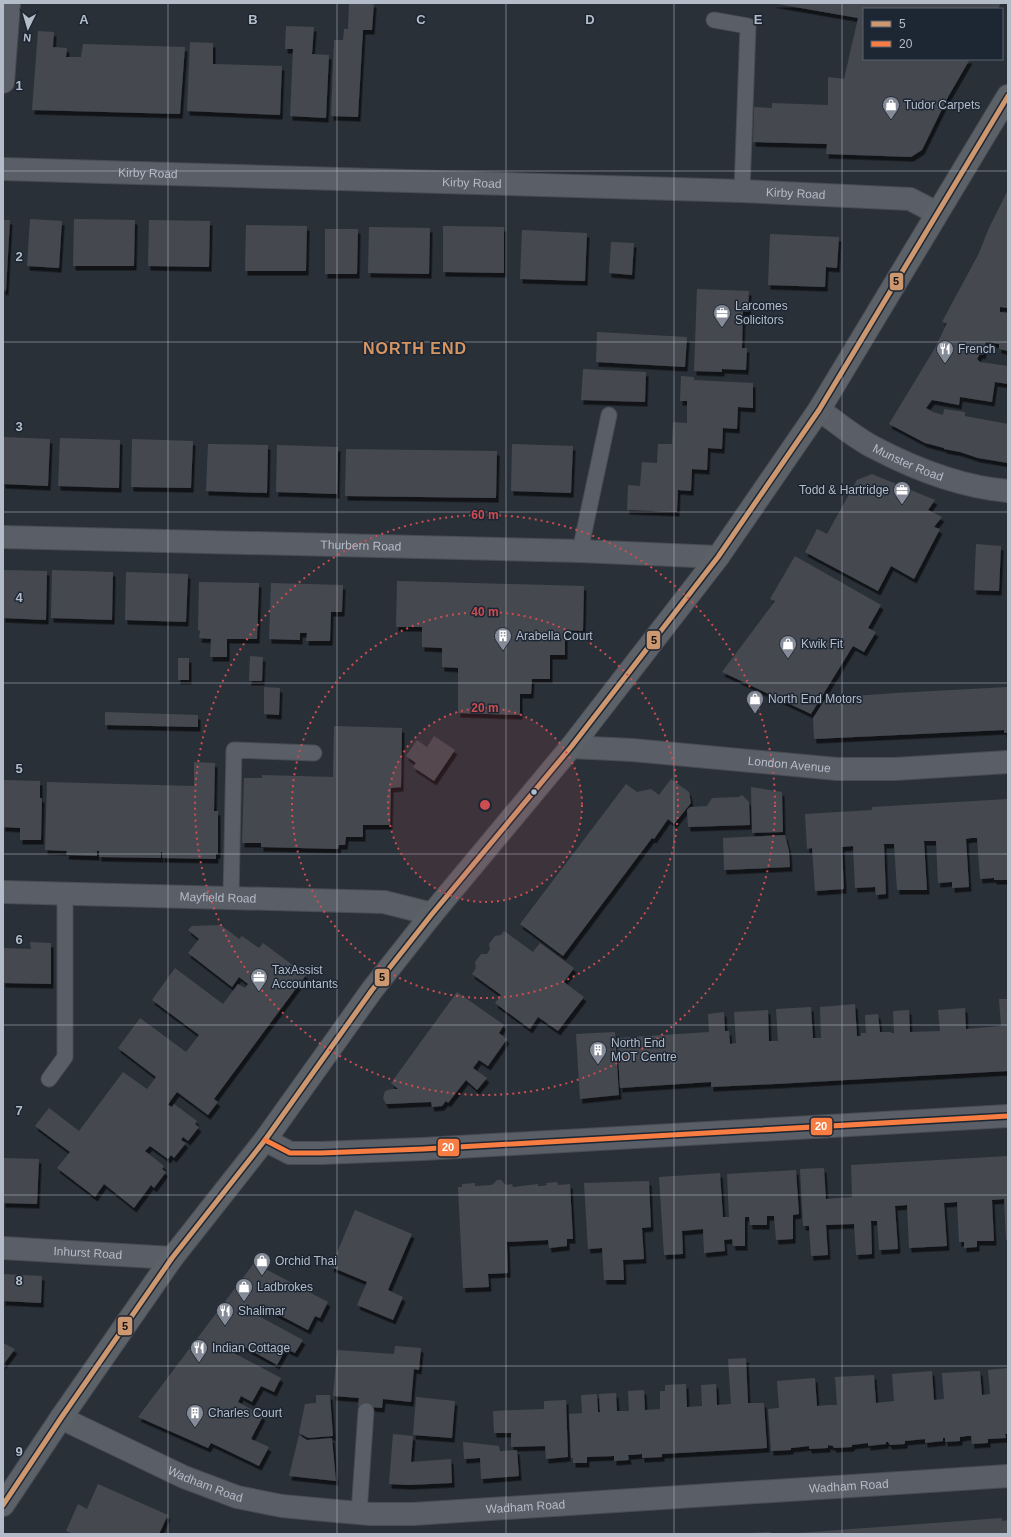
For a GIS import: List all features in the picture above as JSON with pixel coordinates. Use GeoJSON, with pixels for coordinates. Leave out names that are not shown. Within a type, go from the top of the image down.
{"type":"FeatureCollection","features":[{"type":"Feature","properties":{"kind":"main road"},"geometry":{"type":"LineString","coordinates":[[3,1505],[61,1418],[172,1258],[265,1140],[372,990],[432,914],[571,747],[718,556],[819,410],[1008,97]]}},
{"type":"Feature","properties":{"kind":"street"},"geometry":{"type":"LineString","coordinates":[[3,82],[10,3]]}},
{"type":"Feature","properties":{"kind":"street","name":"Kirby Road"},"geometry":{"type":"LineString","coordinates":[[3,169],[742,191],[910,198],[937,213]]}},
{"type":"Feature","properties":{"kind":"street","name":"Munster Road"},"geometry":{"type":"LineString","coordinates":[[819,410],[874,448],[924,471],[955,482],[1008,491]]}},
{"type":"Feature","properties":{"kind":"street","name":"Thurbern Road"},"geometry":{"type":"LineString","coordinates":[[3,537],[580,551],[718,556]]}},
{"type":"Feature","properties":{"kind":"street","name":"London Avenue"},"geometry":{"type":"LineString","coordinates":[[571,747],[639,751],[837,769],[895,769],[1008,762]]}},
{"type":"Feature","properties":{"kind":"street","name":"Mayfield Road"},"geometry":{"type":"LineString","coordinates":[[3,892],[384,902],[432,914]]}},
{"type":"Feature","properties":{"kind":"street"},"geometry":{"type":"LineString","coordinates":[[265,1140],[290,1153],[344,1152],[431,1149],[1008,1116]]}},
{"type":"Feature","properties":{"kind":"street","name":"Inhurst Road"},"geometry":{"type":"LineString","coordinates":[[3,1248],[172,1258]]}},
{"type":"Feature","properties":{"kind":"street","name":"Wadham Road"},"geometry":{"type":"LineString","coordinates":[[61,1418],[184,1476],[237,1497],[282,1506],[358,1513],[413,1514],[1008,1476]]}},
{"type":"Feature","properties":{"kind":"lane"},"geometry":{"type":"LineString","coordinates":[[714,20],[748,26],[742,191]]}},
{"type":"Feature","properties":{"kind":"lane"},"geometry":{"type":"LineString","coordinates":[[580,551],[609,415]]}},
{"type":"Feature","properties":{"kind":"lane"},"geometry":{"type":"LineString","coordinates":[[231,897],[234,750],[314,753]]}},
{"type":"Feature","properties":{"kind":"lane"},"geometry":{"type":"LineString","coordinates":[[49,1079],[64,1057],[65,894]]}},
{"type":"Feature","properties":{"kind":"lane"},"geometry":{"type":"LineString","coordinates":[[358,1513],[366,1411]]}},
{"type":"Feature","properties":{"kind":"building"},"geometry":{"type":"Polygon","coordinates":[[[349,3],[374,3],[372,30],[363,30],[358,117],[331,116],[334,40],[343,40],[344,29],[348,29],[349,3]]]}},
{"type":"Feature","properties":{"kind":"building"},"geometry":{"type":"Polygon","coordinates":[[[772,3],[1001,3],[998,8],[863,8],[863,60],[969,60],[948,97],[922,150],[911,157],[826,154],[827,144],[753,142],[754,107],[772,108],[772,103],[828,105],[828,77],[844,79],[858,18],[772,3]]]}},
{"type":"Feature","properties":{"kind":"building"},"geometry":{"type":"Polygon","coordinates":[[[286,26],[314,27],[312,54],[329,55],[326,118],[290,116],[293,49],[285,49],[286,26]]]}},
{"type":"Feature","properties":{"kind":"building"},"geometry":{"type":"Polygon","coordinates":[[[38,31],[54,32],[53,47],[67,48],[66,57],[81,57],[83,44],[185,47],[180,114],[32,110],[38,31]]]}},
{"type":"Feature","properties":{"kind":"building"},"geometry":{"type":"Polygon","coordinates":[[[190,42],[213,43],[213,64],[282,66],[280,115],[187,111],[190,42]]]}},
{"type":"Feature","properties":{"kind":"building"},"geometry":{"type":"Polygon","coordinates":[[[1008,190],[1008,302],[1007,308],[1000,307],[1000,312],[1008,313],[1008,351],[999,349],[999,344],[986,342],[983,355],[980,354],[977,359],[980,362],[1008,366],[1008,384],[995,382],[992,402],[960,397],[959,405],[932,400],[926,408],[943,415],[944,409],[965,412],[965,416],[1008,424],[1008,463],[978,458],[925,443],[889,424],[935,348],[947,323],[942,322],[979,253],[989,228],[1008,190]]]}},
{"type":"Feature","properties":{"kind":"building"},"geometry":{"type":"Polygon","coordinates":[[[30,219],[62,221],[59,268],[27,266],[30,219]]]}},
{"type":"Feature","properties":{"kind":"building"},"geometry":{"type":"Polygon","coordinates":[[[74,219],[135,220],[134,266],[73,266],[74,219]]]}},
{"type":"Feature","properties":{"kind":"building"},"geometry":{"type":"Polygon","coordinates":[[[3,220],[10,220],[6,291],[3,290],[3,220]]]}},
{"type":"Feature","properties":{"kind":"building"},"geometry":{"type":"Polygon","coordinates":[[[149,220],[210,221],[209,267],[148,266],[149,220]]]}},
{"type":"Feature","properties":{"kind":"building"},"geometry":{"type":"Polygon","coordinates":[[[246,225],[307,226],[306,271],[245,271],[246,225]]]}},
{"type":"Feature","properties":{"kind":"building"},"geometry":{"type":"Polygon","coordinates":[[[443,226],[504,227],[504,273],[443,272],[443,226]]]}},
{"type":"Feature","properties":{"kind":"building"},"geometry":{"type":"Polygon","coordinates":[[[369,227],[430,228],[429,274],[368,273],[369,227]]]}},
{"type":"Feature","properties":{"kind":"building"},"geometry":{"type":"Polygon","coordinates":[[[325,229],[358,229],[357,274],[325,274],[325,229]]]}},
{"type":"Feature","properties":{"kind":"building"},"geometry":{"type":"Polygon","coordinates":[[[522,230],[587,233],[585,281],[520,279],[522,230]]]}},
{"type":"Feature","properties":{"kind":"building"},"geometry":{"type":"Polygon","coordinates":[[[770,234],[839,237],[837,268],[826,267],[825,287],[768,285],[770,234]]]}},
{"type":"Feature","properties":{"kind":"building"},"geometry":{"type":"Polygon","coordinates":[[[611,242],[634,243],[632,275],[609,273],[611,242]]]}},
{"type":"Feature","properties":{"kind":"building"},"geometry":{"type":"Polygon","coordinates":[[[697,289],[749,291],[748,312],[743,311],[742,348],[747,348],[746,370],[722,369],[722,372],[694,371],[697,289]]]}},
{"type":"Feature","properties":{"kind":"building"},"geometry":{"type":"Polygon","coordinates":[[[597,332],[687,337],[685,367],[596,362],[597,332]]]}},
{"type":"Feature","properties":{"kind":"building"},"geometry":{"type":"Polygon","coordinates":[[[583,369],[646,372],[645,402],[581,400],[583,369]]]}},
{"type":"Feature","properties":{"kind":"building"},"geometry":{"type":"Polygon","coordinates":[[[681,376],[694,377],[694,380],[753,383],[753,408],[738,407],[737,429],[723,428],[722,449],[708,448],[707,470],[692,469],[691,491],[678,490],[677,512],[627,510],[628,485],[640,486],[642,462],[657,463],[658,444],[672,444],[673,422],[687,423],[687,401],[680,401],[681,376]]]}},
{"type":"Feature","properties":{"kind":"building"},"geometry":{"type":"Polygon","coordinates":[[[3,437],[50,439],[48,486],[3,484],[3,437]]]}},
{"type":"Feature","properties":{"kind":"building"},"geometry":{"type":"Polygon","coordinates":[[[60,438],[120,440],[119,488],[58,486],[60,438]]]}},
{"type":"Feature","properties":{"kind":"building"},"geometry":{"type":"Polygon","coordinates":[[[132,439],[193,441],[191,488],[131,487],[132,439]]]}},
{"type":"Feature","properties":{"kind":"building"},"geometry":{"type":"Polygon","coordinates":[[[208,444],[268,445],[267,493],[206,491],[208,444]]]}},
{"type":"Feature","properties":{"kind":"building"},"geometry":{"type":"Polygon","coordinates":[[[512,444],[573,446],[571,493],[511,491],[512,444]]]}},
{"type":"Feature","properties":{"kind":"building"},"geometry":{"type":"Polygon","coordinates":[[[277,445],[338,447],[337,494],[276,492],[277,445]]]}},
{"type":"Feature","properties":{"kind":"building"},"geometry":{"type":"Polygon","coordinates":[[[346,449],[497,451],[496,498],[345,496],[346,449]]]}},
{"type":"Feature","properties":{"kind":"building"},"geometry":{"type":"Polygon","coordinates":[[[872,474],[935,500],[928,510],[942,517],[934,527],[940,529],[914,579],[891,566],[878,591],[805,552],[817,529],[827,534],[857,480],[872,474]]]}},
{"type":"Feature","properties":{"kind":"building"},"geometry":{"type":"Polygon","coordinates":[[[976,544],[1001,546],[999,591],[974,590],[976,544]]]}},
{"type":"Feature","properties":{"kind":"building","name":"Kwik Fit"},"geometry":{"type":"Polygon","coordinates":[[[795,556],[881,605],[868,628],[876,632],[864,652],[853,646],[811,714],[722,672],[775,601],[770,599],[795,556]]]}},
{"type":"Feature","properties":{"kind":"building"},"geometry":{"type":"Polygon","coordinates":[[[3,570],[47,571],[46,620],[3,618],[3,570]]]}},
{"type":"Feature","properties":{"kind":"building"},"geometry":{"type":"Polygon","coordinates":[[[52,570],[113,572],[112,620],[51,618],[52,570]]]}},
{"type":"Feature","properties":{"kind":"building"},"geometry":{"type":"Polygon","coordinates":[[[126,572],[188,574],[186,622],[125,620],[126,572]]]}},
{"type":"Feature","properties":{"kind":"building","name":"Arabella Court"},"geometry":{"type":"Polygon","coordinates":[[[397,581],[584,586],[583,631],[565,630],[565,655],[550,655],[550,679],[532,679],[531,694],[520,694],[520,715],[458,713],[458,668],[442,667],[442,648],[422,647],[422,627],[396,627],[397,581]]]}},
{"type":"Feature","properties":{"kind":"building"},"geometry":{"type":"Polygon","coordinates":[[[199,582],[259,583],[257,639],[227,639],[227,657],[210,657],[211,639],[199,638],[199,582]]]}},
{"type":"Feature","properties":{"kind":"building"},"geometry":{"type":"Polygon","coordinates":[[[271,583],[343,585],[342,612],[331,612],[330,641],[306,641],[307,633],[300,633],[300,640],[269,639],[271,583]]]}},
{"type":"Feature","properties":{"kind":"building"},"geometry":{"type":"Polygon","coordinates":[[[250,656],[263,657],[262,681],[249,681],[250,656]]]}},
{"type":"Feature","properties":{"kind":"building"},"geometry":{"type":"Polygon","coordinates":[[[178,658],[189,658],[189,680],[178,680],[178,658]]]}},
{"type":"Feature","properties":{"kind":"building"},"geometry":{"type":"Polygon","coordinates":[[[264,687],[280,688],[279,715],[264,714],[264,687]]]}},
{"type":"Feature","properties":{"kind":"building"},"geometry":{"type":"Polygon","coordinates":[[[1008,687],[1008,733],[1004,733],[1004,730],[814,739],[813,718],[826,698],[1008,687]]]}},
{"type":"Feature","properties":{"kind":"building"},"geometry":{"type":"Polygon","coordinates":[[[105,712],[198,715],[198,727],[105,725],[105,712]]]}},
{"type":"Feature","properties":{"kind":"building"},"geometry":{"type":"Polygon","coordinates":[[[334,726],[402,728],[401,787],[391,788],[390,825],[363,825],[363,837],[346,837],[345,845],[339,845],[338,849],[261,847],[261,843],[242,843],[244,778],[262,778],[262,775],[333,777],[334,726]]]}},
{"type":"Feature","properties":{"kind":"building"},"geometry":{"type":"Polygon","coordinates":[[[434,736],[455,750],[434,781],[413,767],[416,763],[406,756],[417,740],[427,747],[434,736]]]}},
{"type":"Feature","properties":{"kind":"building"},"geometry":{"type":"Polygon","coordinates":[[[194,762],[215,763],[214,811],[218,811],[218,854],[216,854],[216,859],[162,858],[162,852],[161,858],[99,857],[99,851],[97,851],[97,856],[66,855],[67,851],[45,850],[47,782],[194,786],[194,762]]]}},
{"type":"Feature","properties":{"kind":"building"},"geometry":{"type":"Polygon","coordinates":[[[671,779],[689,792],[691,803],[674,824],[668,819],[654,839],[652,838],[563,956],[520,924],[626,784],[637,792],[651,789],[659,795],[671,779]]]}},
{"type":"Feature","properties":{"kind":"building"},"geometry":{"type":"Polygon","coordinates":[[[3,780],[40,781],[40,798],[42,798],[41,840],[20,840],[20,828],[3,827],[3,780]]]}},
{"type":"Feature","properties":{"kind":"building"},"geometry":{"type":"Polygon","coordinates":[[[751,787],[782,792],[783,832],[752,833],[751,787]]]}},
{"type":"Feature","properties":{"kind":"building"},"geometry":{"type":"Polygon","coordinates":[[[742,795],[749,802],[750,825],[688,827],[687,810],[690,807],[707,806],[712,798],[739,797],[742,795]]]}},
{"type":"Feature","properties":{"kind":"building"},"geometry":{"type":"Polygon","coordinates":[[[1008,799],[1008,880],[994,880],[994,878],[980,879],[977,838],[971,838],[966,839],[969,887],[952,888],[952,882],[938,883],[936,841],[924,841],[927,890],[897,890],[894,844],[884,844],[886,894],[876,895],[875,887],[855,888],[853,846],[842,847],[844,889],[815,891],[812,848],[807,849],[805,814],[872,810],[872,807],[1008,799]]]}},
{"type":"Feature","properties":{"kind":"building"},"geometry":{"type":"Polygon","coordinates":[[[785,835],[789,851],[790,867],[724,870],[723,838],[785,835]]]}},
{"type":"Feature","properties":{"kind":"building"},"geometry":{"type":"Polygon","coordinates":[[[221,925],[239,939],[242,936],[259,948],[263,943],[306,975],[214,1099],[218,1102],[208,1115],[177,1092],[171,1100],[168,1105],[172,1107],[174,1104],[197,1121],[195,1124],[199,1127],[188,1141],[183,1137],[181,1140],[186,1143],[174,1158],[171,1155],[168,1159],[150,1146],[145,1151],[164,1166],[162,1169],[166,1172],[154,1188],[151,1185],[134,1208],[104,1184],[95,1197],[57,1168],[70,1152],[35,1126],[49,1108],[79,1131],[123,1072],[147,1089],[156,1077],[118,1048],[140,1018],[186,1052],[199,1035],[152,1000],[175,968],[223,1004],[238,984],[245,988],[248,984],[239,977],[232,987],[188,953],[199,939],[188,930],[192,926],[221,925]]]}},
{"type":"Feature","properties":{"kind":"building"},"geometry":{"type":"Polygon","coordinates":[[[504,931],[533,952],[540,943],[574,968],[564,982],[584,997],[558,1031],[538,1017],[530,1029],[495,1003],[501,995],[472,974],[476,968],[475,962],[481,954],[487,954],[490,949],[489,944],[495,936],[501,935],[504,931]]]}},
{"type":"Feature","properties":{"kind":"building"},"geometry":{"type":"Polygon","coordinates":[[[30,942],[51,943],[51,984],[3,983],[3,948],[31,949],[30,942]]]}},
{"type":"Feature","properties":{"kind":"building"},"geometry":{"type":"Polygon","coordinates":[[[457,992],[504,1025],[499,1033],[507,1039],[488,1066],[479,1060],[473,1068],[487,1078],[477,1090],[466,1080],[448,1103],[446,1101],[442,1106],[432,1107],[431,1102],[386,1104],[383,1098],[385,1091],[398,1089],[391,1083],[457,992]]]}},
{"type":"Feature","properties":{"kind":"building"},"geometry":{"type":"Polygon","coordinates":[[[999,999],[1008,999],[1008,1071],[711,1087],[711,1082],[620,1088],[617,1038],[709,1032],[708,1014],[724,1012],[725,1031],[729,1031],[730,1044],[736,1043],[734,1012],[768,1010],[769,1041],[778,1041],[776,1009],[811,1007],[813,1038],[821,1038],[820,1007],[855,1004],[857,1036],[861,1036],[861,1033],[866,1033],[865,1015],[878,1014],[880,1032],[894,1033],[893,1011],[909,1010],[910,1032],[940,1031],[938,1010],[965,1008],[966,1029],[1001,1026],[999,999]]]}},
{"type":"Feature","properties":{"kind":"building","name":"North End MOT Centre"},"geometry":{"type":"Polygon","coordinates":[[[615,1032],[619,1095],[580,1099],[576,1034],[615,1032]]]}},
{"type":"Feature","properties":{"kind":"building"},"geometry":{"type":"Polygon","coordinates":[[[1008,1156],[1008,1240],[1006,1240],[1004,1199],[992,1200],[994,1241],[977,1241],[977,1247],[964,1248],[964,1242],[959,1242],[957,1202],[944,1203],[947,1246],[909,1248],[907,1205],[895,1206],[898,1249],[879,1250],[877,1221],[871,1221],[872,1254],[856,1255],[854,1224],[826,1225],[828,1255],[811,1256],[809,1226],[803,1226],[800,1169],[824,1168],[826,1199],[852,1197],[851,1165],[1008,1156]]]}},
{"type":"Feature","properties":{"kind":"building"},"geometry":{"type":"Polygon","coordinates":[[[3,1158],[39,1159],[37,1204],[3,1203],[3,1158]]]}},
{"type":"Feature","properties":{"kind":"building"},"geometry":{"type":"Polygon","coordinates":[[[796,1170],[799,1214],[793,1215],[793,1239],[776,1240],[774,1216],[767,1216],[767,1225],[750,1225],[749,1217],[745,1217],[745,1246],[733,1246],[732,1239],[724,1240],[725,1251],[704,1253],[703,1229],[682,1231],[683,1254],[664,1255],[659,1177],[720,1173],[723,1217],[729,1217],[727,1174],[796,1170]]]}},
{"type":"Feature","properties":{"kind":"building"},"geometry":{"type":"Polygon","coordinates":[[[497,1180],[501,1180],[506,1185],[512,1184],[513,1187],[538,1184],[538,1186],[542,1186],[547,1185],[546,1183],[557,1182],[558,1185],[570,1184],[573,1239],[567,1239],[567,1246],[549,1248],[548,1240],[507,1242],[508,1273],[488,1274],[489,1287],[463,1288],[458,1187],[462,1187],[462,1184],[475,1183],[475,1186],[492,1185],[497,1180]]]}},
{"type":"Feature","properties":{"kind":"building"},"geometry":{"type":"Polygon","coordinates":[[[649,1181],[651,1227],[642,1228],[644,1259],[623,1260],[624,1280],[604,1280],[602,1248],[588,1249],[584,1183],[649,1181]]]}},
{"type":"Feature","properties":{"kind":"building"},"geometry":{"type":"Polygon","coordinates":[[[355,1210],[412,1234],[388,1290],[403,1297],[393,1320],[357,1305],[367,1282],[331,1267],[355,1210]]]}},
{"type":"Feature","properties":{"kind":"building"},"geometry":{"type":"Polygon","coordinates":[[[254,1263],[328,1302],[320,1318],[315,1316],[308,1330],[260,1305],[255,1314],[303,1340],[295,1353],[286,1349],[277,1365],[239,1344],[234,1353],[281,1378],[274,1392],[261,1386],[252,1402],[241,1396],[238,1402],[263,1416],[251,1439],[269,1447],[259,1466],[211,1443],[208,1448],[138,1417],[254,1263]]]}},
{"type":"Feature","properties":{"kind":"building"},"geometry":{"type":"Polygon","coordinates":[[[3,1274],[42,1276],[41,1303],[3,1301],[3,1274]]]}},
{"type":"Feature","properties":{"kind":"building"},"geometry":{"type":"Polygon","coordinates":[[[3,1343],[15,1349],[3,1365],[3,1343]]]}},
{"type":"Feature","properties":{"kind":"building"},"geometry":{"type":"Polygon","coordinates":[[[395,1346],[421,1348],[419,1370],[414,1369],[411,1402],[383,1399],[382,1408],[358,1406],[359,1398],[333,1396],[337,1350],[394,1354],[395,1346]]]}},
{"type":"Feature","properties":{"kind":"building"},"geometry":{"type":"Polygon","coordinates":[[[746,1358],[748,1403],[764,1403],[767,1448],[662,1454],[662,1457],[642,1458],[642,1454],[628,1455],[629,1460],[614,1461],[614,1456],[587,1457],[587,1463],[573,1463],[573,1458],[571,1458],[569,1414],[582,1413],[581,1395],[597,1394],[598,1412],[600,1412],[599,1394],[616,1393],[617,1411],[629,1411],[628,1391],[644,1390],[645,1410],[660,1409],[660,1391],[665,1391],[665,1385],[686,1384],[687,1407],[702,1406],[701,1385],[716,1384],[717,1405],[731,1404],[728,1359],[746,1358]]]}},
{"type":"Feature","properties":{"kind":"building"},"geometry":{"type":"Polygon","coordinates":[[[1008,1368],[1008,1434],[1005,1434],[1006,1438],[988,1439],[988,1443],[972,1444],[971,1436],[967,1436],[960,1437],[960,1441],[945,1442],[945,1438],[943,1438],[943,1441],[925,1443],[925,1439],[905,1441],[905,1444],[890,1445],[886,1442],[886,1444],[868,1446],[868,1443],[852,1445],[852,1447],[834,1448],[833,1446],[828,1445],[828,1448],[809,1449],[809,1446],[791,1448],[791,1450],[771,1451],[768,1409],[779,1408],[777,1381],[815,1378],[817,1406],[837,1405],[835,1377],[874,1375],[876,1403],[894,1401],[892,1374],[932,1371],[934,1400],[944,1399],[942,1373],[980,1371],[982,1395],[990,1394],[988,1370],[1008,1368]]]}},
{"type":"Feature","properties":{"kind":"building"},"geometry":{"type":"Polygon","coordinates":[[[316,1395],[330,1395],[333,1436],[308,1438],[299,1433],[305,1404],[316,1403],[316,1395]]]}},
{"type":"Feature","properties":{"kind":"building"},"geometry":{"type":"Polygon","coordinates":[[[416,1397],[455,1401],[452,1438],[413,1435],[416,1397]]]}},
{"type":"Feature","properties":{"kind":"building"},"geometry":{"type":"Polygon","coordinates":[[[566,1400],[568,1457],[546,1459],[545,1446],[511,1447],[511,1433],[494,1433],[493,1411],[544,1409],[544,1401],[566,1400]]]}},
{"type":"Feature","properties":{"kind":"building"},"geometry":{"type":"Polygon","coordinates":[[[393,1434],[413,1436],[411,1462],[451,1459],[452,1483],[409,1485],[389,1484],[393,1434]]]}},
{"type":"Feature","properties":{"kind":"building"},"geometry":{"type":"Polygon","coordinates":[[[299,1435],[307,1440],[332,1438],[336,1481],[289,1476],[299,1435]]]}},
{"type":"Feature","properties":{"kind":"building"},"geometry":{"type":"Polygon","coordinates":[[[463,1442],[499,1446],[500,1451],[517,1450],[519,1476],[481,1479],[480,1458],[464,1459],[463,1442]]]}},
{"type":"Feature","properties":{"kind":"building"},"geometry":{"type":"Polygon","coordinates":[[[98,1484],[168,1515],[159,1534],[73,1534],[66,1531],[78,1504],[87,1509],[98,1484]]]}},
{"type":"Feature","properties":{"kind":"building"},"geometry":{"type":"Polygon","coordinates":[[[1002,1518],[1002,1521],[1008,1520],[1008,1534],[798,1534],[798,1533],[1002,1518]]]}},
{"type":"Feature","properties":{"kind":"building"},"geometry":{"type":"Polygon","coordinates":[[[770,1532],[770,1534],[750,1534],[750,1533],[770,1532]]]}},
{"type":"Feature","properties":{"kind":"transit line","name":"5"},"geometry":{"type":"LineString","coordinates":[[3,1505],[61,1418],[172,1258],[265,1140],[372,990],[432,914],[571,747],[718,557],[819,410],[1008,96]]}},
{"type":"Feature","properties":{"kind":"transit line","name":"20"},"geometry":{"type":"LineString","coordinates":[[265,1140],[290,1153],[321,1153],[423,1149],[1008,1116]]}},
{"type":"Feature","properties":{"kind":"place","name":"Tudor Carpets"},"geometry":{"type":"Point","coordinates":[891,120]}},
{"type":"Feature","properties":{"kind":"place","name":"Larcomes Solicitors"},"geometry":{"type":"Point","coordinates":[722,328]}},
{"type":"Feature","properties":{"kind":"place","name":"French"},"geometry":{"type":"Point","coordinates":[945,364]}},
{"type":"Feature","properties":{"kind":"place","name":"Todd & Hartridge"},"geometry":{"type":"Point","coordinates":[902,505]}},
{"type":"Feature","properties":{"kind":"place","name":"Arabella Court"},"geometry":{"type":"Point","coordinates":[503,651]}},
{"type":"Feature","properties":{"kind":"place","name":"Kwik Fit"},"geometry":{"type":"Point","coordinates":[788,659]}},
{"type":"Feature","properties":{"kind":"place","name":"North End Motors"},"geometry":{"type":"Point","coordinates":[755,714]}},
{"type":"Feature","properties":{"kind":"place","name":"TaxAssist Accountants"},"geometry":{"type":"Point","coordinates":[259,992]}},
{"type":"Feature","properties":{"kind":"place","name":"North End MOT Centre"},"geometry":{"type":"Point","coordinates":[598,1065]}},
{"type":"Feature","properties":{"kind":"place","name":"Orchid Thai"},"geometry":{"type":"Point","coordinates":[262,1276]}},
{"type":"Feature","properties":{"kind":"place","name":"Ladbrokes"},"geometry":{"type":"Point","coordinates":[244,1302]}},
{"type":"Feature","properties":{"kind":"place","name":"Shalimar"},"geometry":{"type":"Point","coordinates":[225,1326]}},
{"type":"Feature","properties":{"kind":"place","name":"Indian Cottage"},"geometry":{"type":"Point","coordinates":[199,1363]}},
{"type":"Feature","properties":{"kind":"place","name":"Charles Court"},"geometry":{"type":"Point","coordinates":[195,1428]}},
{"type":"Feature","properties":{"kind":"district","name":"NORTH END"},"geometry":{"type":"Point","coordinates":[415,348]}}]}
